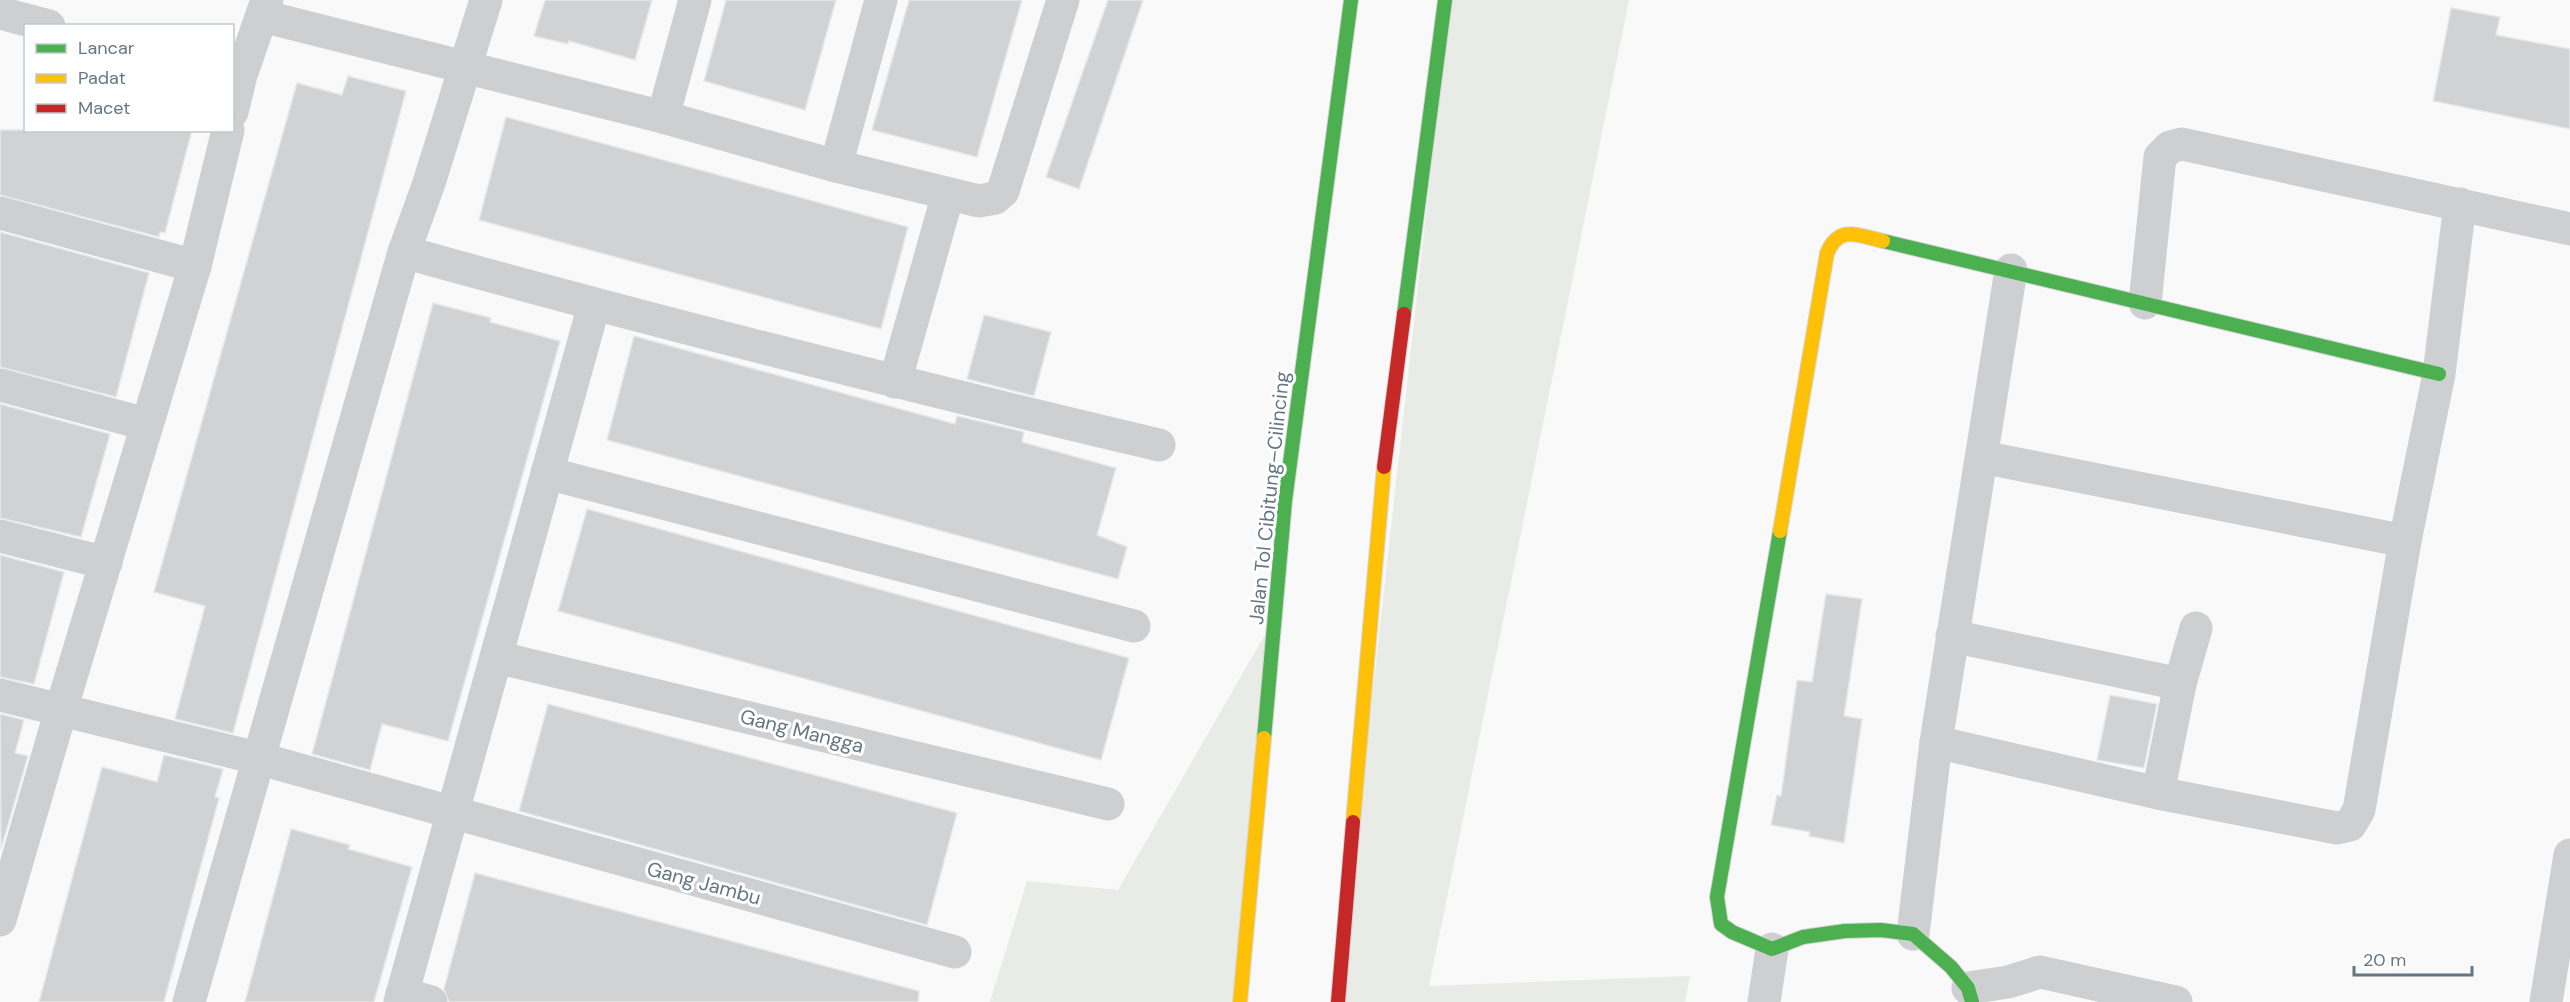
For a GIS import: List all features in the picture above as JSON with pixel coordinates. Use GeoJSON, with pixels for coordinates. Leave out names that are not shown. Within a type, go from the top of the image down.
{"type":"FeatureCollection","features":[{"type":"Feature","properties":{"kind":"main road","name":"Jalan Tol Cibitung–Cilincing"},"geometry":{"type":"LineString","coordinates":[[1240,1002],[1285,501],[1351,0]]}},
{"type":"Feature","properties":{"kind":"main road"},"geometry":{"type":"LineString","coordinates":[[1338,1002],[1379,508],[1445,0]]}},
{"type":"Feature","properties":{"kind":"main road"},"geometry":{"type":"LineString","coordinates":[[1970,995],[1940,956],[1913,934],[1881,930],[1845,931],[1803,937],[1772,949],[1732,932],[1721,924],[1717,897],[1827,253],[1833,240],[1846,233],[2011,270],[2439,374]]}},
{"type":"Feature","properties":{"kind":"street"},"geometry":{"type":"LineString","coordinates":[[189,1002],[257,758],[405,252],[486,0]]}},
{"type":"Feature","properties":{"kind":"street"},"geometry":{"type":"LineString","coordinates":[[663,117],[695,0]]}},
{"type":"Feature","properties":{"kind":"street"},"geometry":{"type":"LineString","coordinates":[[836,166],[881,0]]}},
{"type":"Feature","properties":{"kind":"street"},"geometry":{"type":"LineString","coordinates":[[234,97],[237,74],[264,8],[466,67],[663,117],[836,166],[979,201],[995,198],[1003,191],[1063,0]]}},
{"type":"Feature","properties":{"kind":"street"},"geometry":{"type":"LineString","coordinates":[[0,13],[41,24]]}},
{"type":"Feature","properties":{"kind":"street"},"geometry":{"type":"LineString","coordinates":[[0,920],[5,879],[61,710],[195,266],[228,132]]}},
{"type":"Feature","properties":{"kind":"street"},"geometry":{"type":"LineString","coordinates":[[2145,303],[2160,157],[2170,147],[2182,144],[2570,229]]}},
{"type":"Feature","properties":{"kind":"street"},"geometry":{"type":"LineString","coordinates":[[895,382],[948,194]]}},
{"type":"Feature","properties":{"kind":"street"},"geometry":{"type":"LineString","coordinates":[[1936,742],[2158,793],[2337,828],[2350,825],[2359,810],[2405,541],[2439,374],[2460,204]]}},
{"type":"Feature","properties":{"kind":"street"},"geometry":{"type":"LineString","coordinates":[[0,213],[195,266]]}},
{"type":"Feature","properties":{"kind":"street"},"geometry":{"type":"LineString","coordinates":[[405,252],[594,305],[895,382],[1159,445]]}},
{"type":"Feature","properties":{"kind":"street"},"geometry":{"type":"LineString","coordinates":[[1913,934],[1936,742],[2011,270]]}},
{"type":"Feature","properties":{"kind":"street"},"geometry":{"type":"LineString","coordinates":[[411,1000],[452,814],[594,305]]}},
{"type":"Feature","properties":{"kind":"street"},"geometry":{"type":"LineString","coordinates":[[0,385],[146,424]]}},
{"type":"Feature","properties":{"kind":"street"},"geometry":{"type":"LineString","coordinates":[[1982,457],[2405,541]]}},
{"type":"Feature","properties":{"kind":"street"},"geometry":{"type":"LineString","coordinates":[[547,473],[1134,626]]}},
{"type":"Feature","properties":{"kind":"street"},"geometry":{"type":"LineString","coordinates":[[0,536],[106,563]]}},
{"type":"Feature","properties":{"kind":"street"},"geometry":{"type":"LineString","coordinates":[[2158,793],[2180,684],[2196,627]]}},
{"type":"Feature","properties":{"kind":"street"},"geometry":{"type":"LineString","coordinates":[[1953,636],[2180,684]]}},
{"type":"Feature","properties":{"kind":"street","name":"Gang Mangga"},"geometry":{"type":"LineString","coordinates":[[496,657],[1108,804]]}},
{"type":"Feature","properties":{"kind":"street","name":"Gang Jambu"},"geometry":{"type":"LineString","coordinates":[[0,695],[257,758],[955,952]]}},
{"type":"Feature","properties":{"kind":"street"},"geometry":{"type":"LineString","coordinates":[[2546,1002],[2570,855]]}},
{"type":"Feature","properties":{"kind":"street"},"geometry":{"type":"LineString","coordinates":[[1764,1002],[1772,949]]}},
{"type":"Feature","properties":{"kind":"street"},"geometry":{"type":"LineString","coordinates":[[1970,995],[2014,992],[2040,972],[2176,1002]]}},
{"type":"Feature","properties":{"kind":"shaded area"},"geometry":{"type":"Polygon","coordinates":[[[1450,0],[1629,0],[1429,986],[1690,976],[1685,1002],[1338,1002],[1450,0]]]}},
{"type":"Feature","properties":{"kind":"shaded area"},"geometry":{"type":"Polygon","coordinates":[[[1274,619],[1240,1002],[990,1002],[1027,881],[1118,890],[1274,619]]]}},
{"type":"Feature","properties":{"kind":"building"},"geometry":{"type":"Polygon","coordinates":[[[545,0],[652,0],[635,60],[569,41],[568,44],[534,36],[545,0]]]}},
{"type":"Feature","properties":{"kind":"building"},"geometry":{"type":"Polygon","coordinates":[[[726,0],[836,0],[805,110],[704,81],[726,0]]]}},
{"type":"Feature","properties":{"kind":"building"},"geometry":{"type":"Polygon","coordinates":[[[909,0],[1022,0],[977,157],[872,130],[909,0]]]}},
{"type":"Feature","properties":{"kind":"building"},"geometry":{"type":"Polygon","coordinates":[[[1108,0],[1143,0],[1079,189],[1046,177],[1108,0]]]}},
{"type":"Feature","properties":{"kind":"building"},"geometry":{"type":"Polygon","coordinates":[[[2451,8],[2500,17],[2496,35],[2570,49],[2570,129],[2433,101],[2451,8]]]}},
{"type":"Feature","properties":{"kind":"building"},"geometry":{"type":"Polygon","coordinates":[[[348,76],[406,91],[233,733],[175,719],[205,606],[154,592],[297,83],[342,95],[348,76]]]}},
{"type":"Feature","properties":{"kind":"building"},"geometry":{"type":"Polygon","coordinates":[[[506,117],[908,227],[881,329],[479,220],[506,117]]]}},
{"type":"Feature","properties":{"kind":"building"},"geometry":{"type":"Polygon","coordinates":[[[0,130],[191,132],[165,233],[160,232],[159,237],[0,195],[0,130]]]}},
{"type":"Feature","properties":{"kind":"building"},"geometry":{"type":"Polygon","coordinates":[[[0,232],[149,273],[116,397],[0,367],[0,232]]]}},
{"type":"Feature","properties":{"kind":"building"},"geometry":{"type":"Polygon","coordinates":[[[433,303],[491,318],[490,322],[560,341],[448,741],[382,724],[370,770],[312,754],[433,303]]]}},
{"type":"Feature","properties":{"kind":"building"},"geometry":{"type":"Polygon","coordinates":[[[984,315],[1051,332],[1034,396],[967,379],[984,315]]]}},
{"type":"Feature","properties":{"kind":"building"},"geometry":{"type":"Polygon","coordinates":[[[634,336],[955,424],[957,416],[1024,432],[1022,442],[1116,468],[1097,535],[1127,547],[1118,579],[607,440],[634,336]]]}},
{"type":"Feature","properties":{"kind":"building"},"geometry":{"type":"Polygon","coordinates":[[[0,404],[110,434],[81,537],[0,518],[0,404]]]}},
{"type":"Feature","properties":{"kind":"building"},"geometry":{"type":"Polygon","coordinates":[[[587,509],[1129,658],[1101,760],[558,611],[587,509]]]}},
{"type":"Feature","properties":{"kind":"building"},"geometry":{"type":"Polygon","coordinates":[[[0,555],[64,572],[34,684],[0,677],[0,555]]]}},
{"type":"Feature","properties":{"kind":"building"},"geometry":{"type":"Polygon","coordinates":[[[1826,594],[1862,599],[1844,716],[1862,719],[1844,843],[1809,836],[1810,832],[1771,825],[1777,795],[1781,796],[1797,680],[1812,682],[1826,594]]]}},
{"type":"Feature","properties":{"kind":"building"},"geometry":{"type":"Polygon","coordinates":[[[2110,695],[2157,704],[2144,768],[2097,760],[2110,695]]]}},
{"type":"Feature","properties":{"kind":"building"},"geometry":{"type":"Polygon","coordinates":[[[548,704],[957,813],[927,925],[519,811],[548,704]]]}},
{"type":"Feature","properties":{"kind":"building"},"geometry":{"type":"Polygon","coordinates":[[[0,714],[24,720],[15,753],[28,756],[1,849],[0,714]]]}},
{"type":"Feature","properties":{"kind":"building"},"geometry":{"type":"Polygon","coordinates":[[[164,755],[223,769],[215,797],[219,798],[164,1002],[39,1002],[102,767],[157,782],[164,755]]]}},
{"type":"Feature","properties":{"kind":"building"},"geometry":{"type":"Polygon","coordinates":[[[291,829],[350,845],[348,849],[412,867],[374,1002],[245,1002],[291,829]]]}},
{"type":"Feature","properties":{"kind":"building"},"geometry":{"type":"Polygon","coordinates":[[[475,873],[919,991],[918,1002],[449,1002],[444,989],[475,873]]]}},
{"type":"Feature","properties":{"kind":"traffic: fast"},"geometry":{"type":"LineString","coordinates":[[1264,738],[1285,501],[1351,0]]}},
{"type":"Feature","properties":{"kind":"traffic: fast"},"geometry":{"type":"LineString","coordinates":[[1404,314],[1445,0]]}},
{"type":"Feature","properties":{"kind":"traffic: fast"},"geometry":{"type":"LineString","coordinates":[[1883,241],[2439,374]]}},
{"type":"Feature","properties":{"kind":"traffic: fast"},"geometry":{"type":"LineString","coordinates":[[1780,531],[1717,897],[1721,924],[1732,932],[1772,949],[1803,937],[1845,931],[1881,930],[1913,934],[1951,967],[1968,988],[1972,1002]]}},
{"type":"Feature","properties":{"kind":"traffic: slow"},"geometry":{"type":"LineString","coordinates":[[1780,531],[1827,253],[1832,244],[1844,235],[1858,235],[1883,241]]}},
{"type":"Feature","properties":{"kind":"traffic: slow"},"geometry":{"type":"LineString","coordinates":[[1353,822],[1384,467]]}},
{"type":"Feature","properties":{"kind":"traffic: slow"},"geometry":{"type":"LineString","coordinates":[[1240,1002],[1264,738]]}},
{"type":"Feature","properties":{"kind":"traffic: jam"},"geometry":{"type":"LineString","coordinates":[[1384,467],[1404,314]]}},
{"type":"Feature","properties":{"kind":"traffic: jam"},"geometry":{"type":"LineString","coordinates":[[1338,1002],[1353,822]]}}]}
